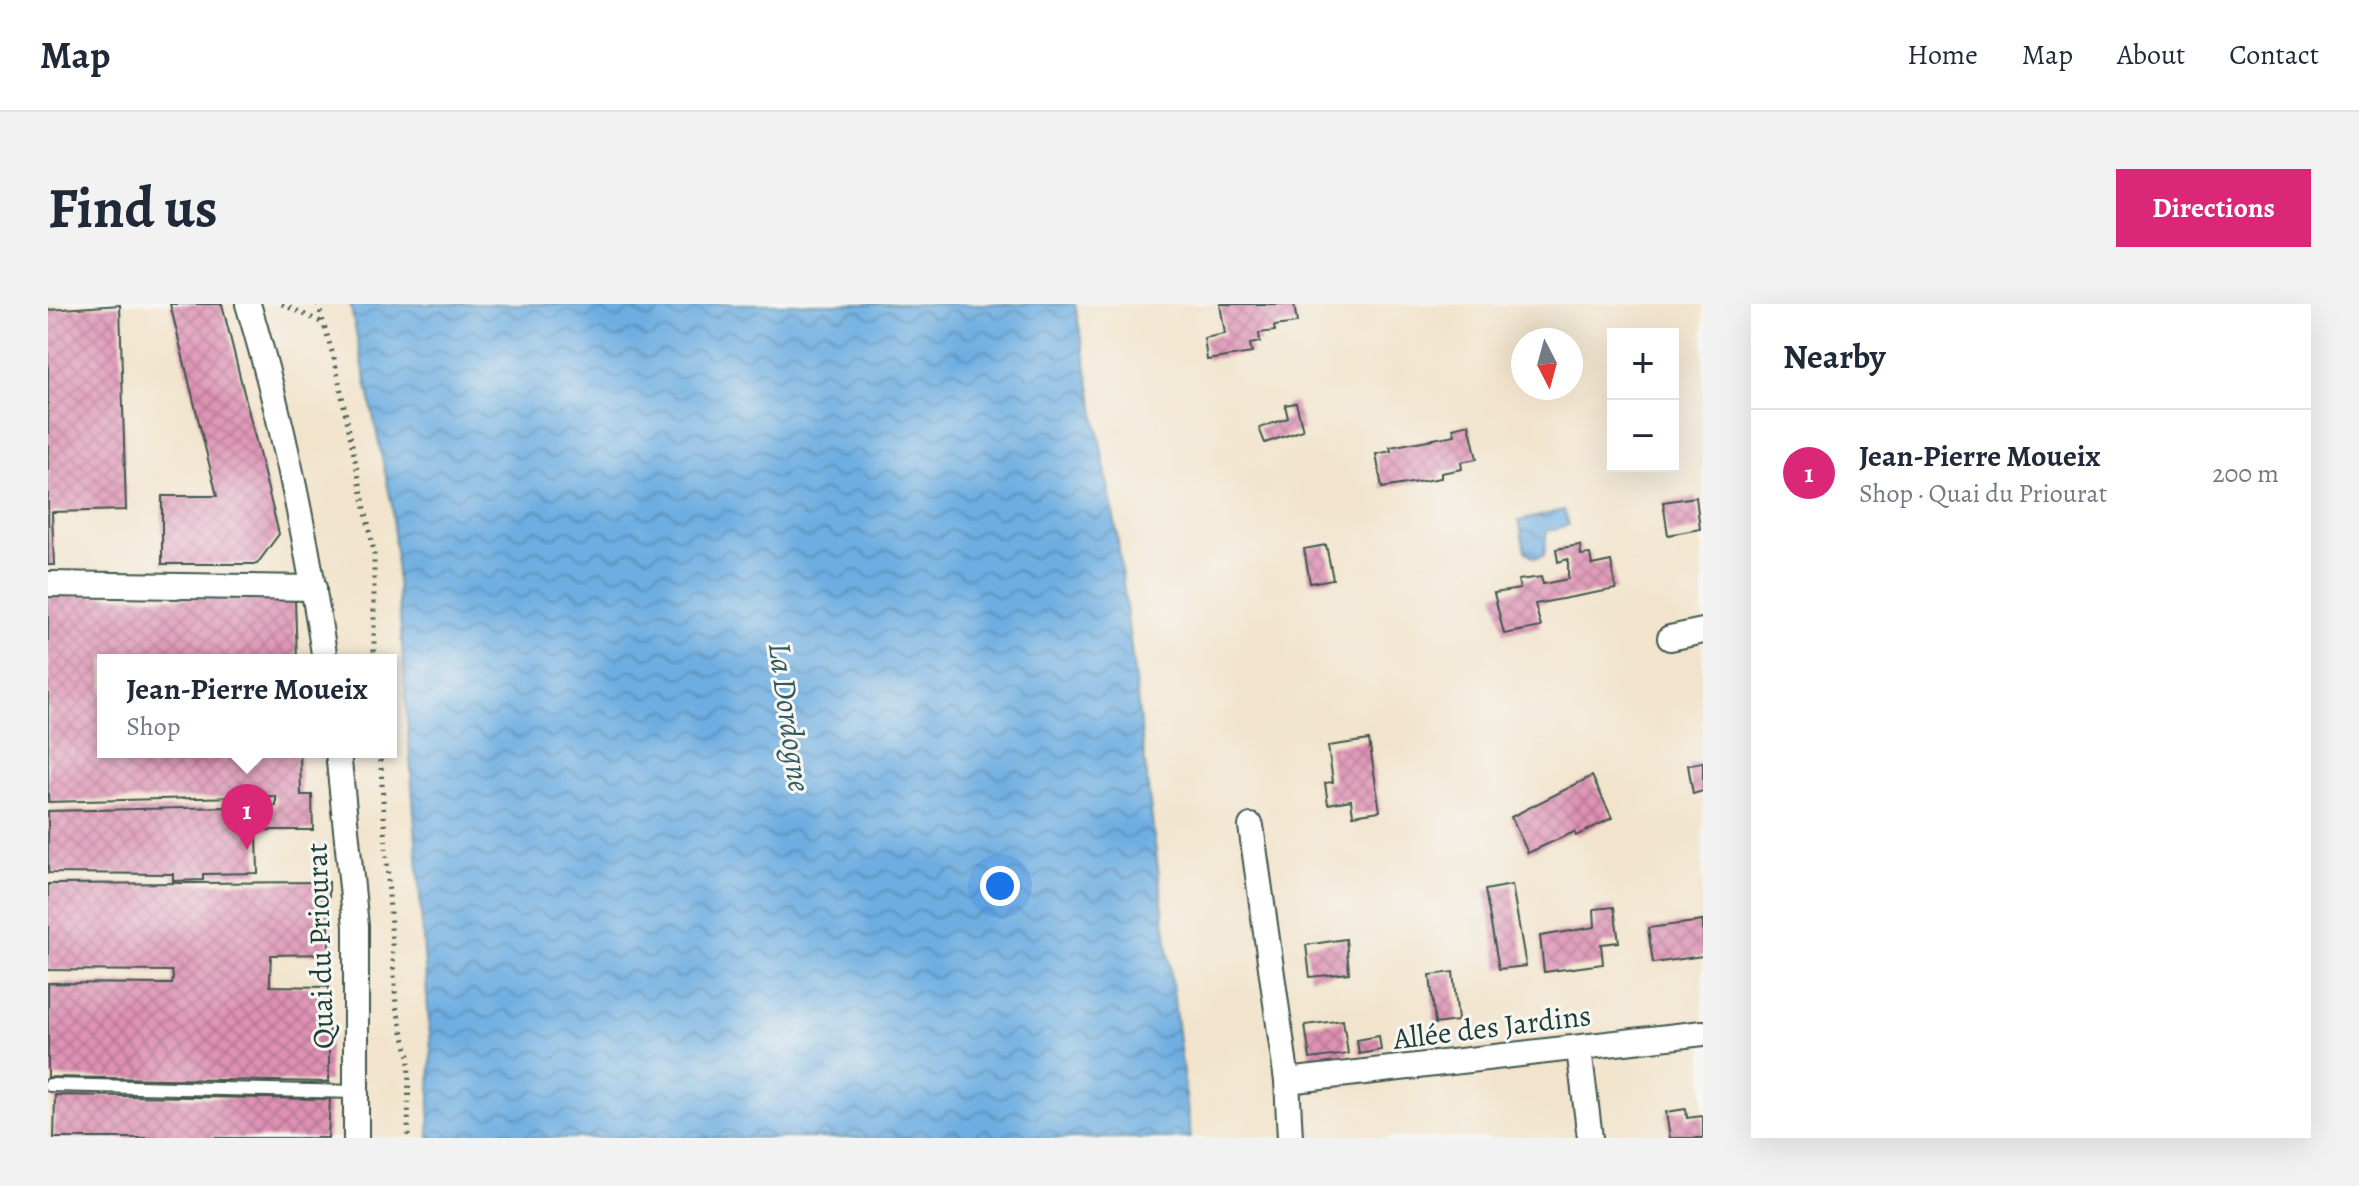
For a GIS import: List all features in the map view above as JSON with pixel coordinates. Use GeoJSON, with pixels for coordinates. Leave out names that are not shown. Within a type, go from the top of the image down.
{"type":"FeatureCollection","features":[{"type":"Feature","properties":{"kind":"street"},"geometry":{"type":"LineString","coordinates":[[248,304],[267,365],[314,588],[324,654]]}},
{"type":"Feature","properties":{"kind":"street"},"geometry":{"type":"LineString","coordinates":[[48,584],[314,588]]}},
{"type":"Feature","properties":{"kind":"street"},"geometry":{"type":"LineString","coordinates":[[1670,638],[1703,631]]}},
{"type":"Feature","properties":{"kind":"street","name":"Quai du Priourat"},"geometry":{"type":"LineString","coordinates":[[339,758],[356,926],[356,1138]]}},
{"type":"Feature","properties":{"kind":"street"},"geometry":{"type":"LineString","coordinates":[[1251,826],[1287,1081],[1290,1138]]}},
{"type":"Feature","properties":{"kind":"street","name":"Allée des Jardins"},"geometry":{"type":"LineString","coordinates":[[1287,1081],[1703,1033]]}},
{"type":"Feature","properties":{"kind":"street"},"geometry":{"type":"LineString","coordinates":[[1579,1049],[1590,1138]]}},
{"type":"Feature","properties":{"kind":"lane"},"geometry":{"type":"LineString","coordinates":[[50,1085],[357,1092]]}},
{"type":"Feature","properties":{"kind":"path"},"geometry":{"type":"LineString","coordinates":[[282,304],[324,323]]}},
{"type":"Feature","properties":{"kind":"path"},"geometry":{"type":"LineString","coordinates":[[318,304],[374,552],[374,654]]}},
{"type":"Feature","properties":{"kind":"path"},"geometry":{"type":"LineString","coordinates":[[380,758],[396,1006],[409,1056],[408,1138]]}},
{"type":"Feature","properties":{"kind":"water","name":"La Dordogne"},"geometry":{"type":"Polygon","coordinates":[[[350,304],[1075,304],[1117,534],[1191,1138],[429,1138],[431,1051],[392,506],[350,304]]]}},
{"type":"Feature","properties":{"kind":"water"},"geometry":{"type":"Polygon","coordinates":[[[1564,510],[1568,525],[1547,531],[1544,556],[1535,558],[1525,551],[1519,521],[1564,510]]]}},
{"type":"Feature","properties":{"kind":"building"},"geometry":{"type":"Polygon","coordinates":[[[170,304],[222,304],[279,534],[257,564],[162,564],[162,496],[217,496],[170,304]]]}},
{"type":"Feature","properties":{"kind":"building"},"geometry":{"type":"Polygon","coordinates":[[[1220,304],[1294,304],[1297,323],[1274,326],[1275,331],[1259,333],[1260,342],[1250,344],[1252,353],[1207,360],[1204,338],[1225,334],[1220,304]]]}},
{"type":"Feature","properties":{"kind":"building"},"geometry":{"type":"Polygon","coordinates":[[[120,305],[126,510],[52,512],[54,565],[48,565],[48,310],[120,305]]]}},
{"type":"Feature","properties":{"kind":"building"},"geometry":{"type":"Polygon","coordinates":[[[1296,403],[1303,430],[1265,443],[1259,428],[1288,418],[1285,405],[1296,403]]]}},
{"type":"Feature","properties":{"kind":"building"},"geometry":{"type":"Polygon","coordinates":[[[1469,424],[1477,459],[1461,462],[1462,469],[1441,473],[1441,478],[1382,488],[1376,454],[1391,451],[1390,447],[1455,435],[1453,428],[1469,424]]]}},
{"type":"Feature","properties":{"kind":"building"},"geometry":{"type":"Polygon","coordinates":[[[1696,497],[1700,529],[1668,535],[1663,502],[1696,497]]]}},
{"type":"Feature","properties":{"kind":"building"},"geometry":{"type":"Polygon","coordinates":[[[1326,545],[1333,579],[1310,583],[1304,549],[1326,545]]]}},
{"type":"Feature","properties":{"kind":"building"},"geometry":{"type":"Polygon","coordinates":[[[1580,545],[1581,555],[1590,554],[1592,565],[1611,561],[1616,589],[1535,604],[1541,627],[1504,634],[1494,593],[1520,589],[1518,580],[1541,577],[1543,584],[1568,579],[1568,559],[1558,562],[1556,549],[1580,545]]]}},
{"type":"Feature","properties":{"kind":"building"},"geometry":{"type":"Polygon","coordinates":[[[48,595],[295,600],[297,654],[97,654],[97,758],[300,758],[301,795],[312,795],[313,830],[254,830],[257,834],[258,873],[203,874],[203,880],[173,881],[173,874],[48,873],[48,811],[276,806],[276,796],[48,802],[48,595]]]}},
{"type":"Feature","properties":{"kind":"building"},"geometry":{"type":"Polygon","coordinates":[[[1369,740],[1380,811],[1353,815],[1351,800],[1328,804],[1325,783],[1333,782],[1328,746],[1369,740]]]}},
{"type":"Feature","properties":{"kind":"building"},"geometry":{"type":"Polygon","coordinates":[[[1703,762],[1703,791],[1693,794],[1688,765],[1703,762]]]}},
{"type":"Feature","properties":{"kind":"building"},"geometry":{"type":"Polygon","coordinates":[[[1592,776],[1612,818],[1576,836],[1574,832],[1528,853],[1511,817],[1592,776]]]}},
{"type":"Feature","properties":{"kind":"building"},"geometry":{"type":"Polygon","coordinates":[[[329,882],[329,954],[271,955],[270,986],[329,987],[329,1082],[48,1077],[48,983],[172,984],[173,978],[172,971],[48,970],[48,884],[329,882]]]}},
{"type":"Feature","properties":{"kind":"building"},"geometry":{"type":"Polygon","coordinates":[[[1512,885],[1526,966],[1499,969],[1485,890],[1512,885]]]}},
{"type":"Feature","properties":{"kind":"building"},"geometry":{"type":"Polygon","coordinates":[[[1614,907],[1619,942],[1601,944],[1603,964],[1544,972],[1540,936],[1595,927],[1594,909],[1614,907]]]}},
{"type":"Feature","properties":{"kind":"building"},"geometry":{"type":"Polygon","coordinates":[[[1703,921],[1703,956],[1653,963],[1648,928],[1703,921]]]}},
{"type":"Feature","properties":{"kind":"building"},"geometry":{"type":"Polygon","coordinates":[[[1346,939],[1349,973],[1310,977],[1306,945],[1346,939]]]}},
{"type":"Feature","properties":{"kind":"building"},"geometry":{"type":"Polygon","coordinates":[[[1453,972],[1458,1021],[1435,1024],[1430,975],[1453,972]]]}},
{"type":"Feature","properties":{"kind":"building"},"geometry":{"type":"Polygon","coordinates":[[[1343,1020],[1348,1054],[1310,1059],[1305,1025],[1343,1020]]]}},
{"type":"Feature","properties":{"kind":"building"},"geometry":{"type":"Polygon","coordinates":[[[1379,1036],[1381,1050],[1359,1054],[1357,1040],[1379,1036]]]}},
{"type":"Feature","properties":{"kind":"building"},"geometry":{"type":"Polygon","coordinates":[[[55,1095],[330,1099],[328,1138],[54,1138],[55,1095]]]}},
{"type":"Feature","properties":{"kind":"building"},"geometry":{"type":"Polygon","coordinates":[[[1686,1109],[1687,1118],[1703,1116],[1703,1138],[1670,1138],[1666,1112],[1686,1109]]]}},
{"type":"Feature","properties":{"kind":"place","name":"Jean-Pierre Moueix"},"geometry":{"type":"Point","coordinates":[247,850]}}]}
